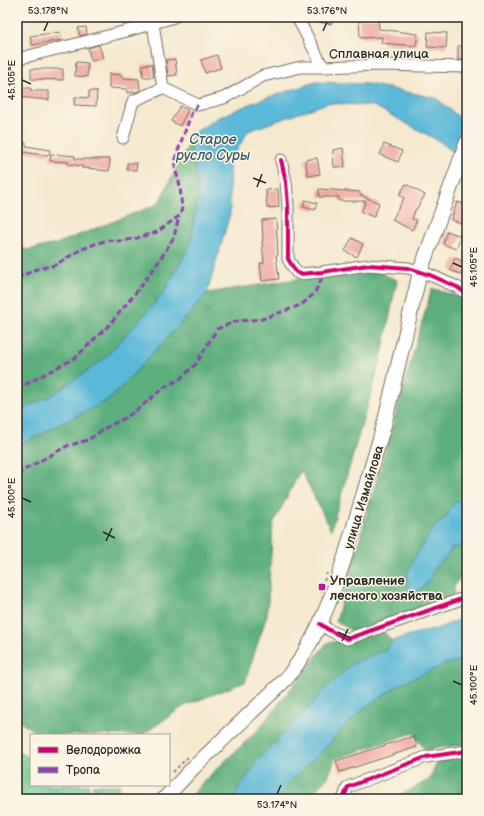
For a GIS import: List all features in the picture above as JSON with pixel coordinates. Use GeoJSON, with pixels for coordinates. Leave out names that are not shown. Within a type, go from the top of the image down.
{"type":"FeatureCollection","features":[{"type":"Feature","properties":{"kind":"main road","name":"улица Измайлова"},"geometry":{"type":"LineString","coordinates":[[164,799],[192,769],[286,679],[298,664],[320,624],[339,575],[384,426],[420,272],[467,142]]}},
{"type":"Feature","properties":{"kind":"street"},"geometry":{"type":"LineString","coordinates":[[17,58],[127,30],[152,20],[174,17]]}},
{"type":"Feature","properties":{"kind":"street","name":"Сплавная улица"},"geometry":{"type":"LineString","coordinates":[[297,17],[323,67],[381,65],[467,67]]}},
{"type":"Feature","properties":{"kind":"street"},"geometry":{"type":"LineString","coordinates":[[152,20],[163,88]]}},
{"type":"Feature","properties":{"kind":"street"},"geometry":{"type":"LineString","coordinates":[[163,88],[198,106],[224,98],[263,76],[301,67],[323,67]]}},
{"type":"Feature","properties":{"kind":"street"},"geometry":{"type":"LineString","coordinates":[[124,138],[133,101],[163,88]]}},
{"type":"Feature","properties":{"kind":"street"},"geometry":{"type":"LineString","coordinates":[[280,160],[286,182],[288,206],[288,259],[296,272],[300,274],[368,265],[408,268],[457,287],[467,294]]}},
{"type":"Feature","properties":{"kind":"street"},"geometry":{"type":"LineString","coordinates":[[320,624],[347,639],[467,597]]}},
{"type":"Feature","properties":{"kind":"street"},"geometry":{"type":"LineString","coordinates":[[343,799],[348,787],[426,756],[467,751]]}},
{"type":"Feature","properties":{"kind":"path"},"geometry":{"type":"LineString","coordinates":[[320,592],[328,572]]}},
{"type":"Feature","properties":{"kind":"path"},"geometry":{"type":"LineString","coordinates":[[172,773],[190,754]]}},
{"type":"Feature","properties":{"kind":"green space"},"geometry":{"type":"Polygon","coordinates":[[[190,142],[199,191],[190,246],[162,295],[103,360],[51,396],[17,411],[17,245],[27,250],[56,244],[158,204],[190,142]]]}},
{"type":"Feature","properties":{"kind":"green space"},"geometry":{"type":"Polygon","coordinates":[[[368,268],[397,280],[381,359],[331,530],[301,470],[273,524],[267,615],[245,682],[184,706],[143,734],[38,734],[17,720],[17,446],[110,399],[207,293],[368,268]]]}},
{"type":"Feature","properties":{"kind":"green space"},"geometry":{"type":"Polygon","coordinates":[[[432,288],[467,300],[467,499],[454,502],[445,519],[431,532],[413,560],[411,566],[411,597],[422,587],[432,574],[434,568],[447,557],[451,548],[459,547],[467,542],[467,567],[454,586],[454,596],[354,632],[336,621],[432,288]]]}},
{"type":"Feature","properties":{"kind":"green space"},"geometry":{"type":"Polygon","coordinates":[[[385,633],[392,641],[385,651],[369,656],[352,664],[321,693],[302,716],[294,720],[288,730],[256,762],[252,771],[240,786],[235,799],[189,799],[204,781],[259,729],[327,643],[385,633]]]}},
{"type":"Feature","properties":{"kind":"green space"},"geometry":{"type":"Polygon","coordinates":[[[467,659],[467,744],[425,750],[413,733],[335,759],[328,777],[309,799],[281,799],[284,789],[292,780],[346,725],[367,706],[404,682],[446,664],[467,659]]]}},
{"type":"Feature","properties":{"kind":"green space"},"geometry":{"type":"Polygon","coordinates":[[[17,752],[30,758],[30,786],[88,786],[90,799],[17,799],[17,752]]]}},
{"type":"Feature","properties":{"kind":"green space"},"geometry":{"type":"Polygon","coordinates":[[[467,758],[467,799],[392,799],[429,780],[438,761],[467,758]]]}},
{"type":"Feature","properties":{"kind":"green space"},"geometry":{"type":"Polygon","coordinates":[[[92,786],[120,786],[118,799],[96,799],[92,786]]]}},
{"type":"Feature","properties":{"kind":"water","name":"Старое русло Суры"},"geometry":{"type":"Polygon","coordinates":[[[316,82],[368,84],[436,98],[467,124],[467,163],[439,141],[374,106],[328,103],[248,131],[229,164],[230,214],[207,293],[110,399],[17,446],[17,411],[51,396],[103,360],[162,295],[190,246],[199,191],[190,142],[194,133],[217,118],[257,101],[316,82]]]}},
{"type":"Feature","properties":{"kind":"water"},"geometry":{"type":"Polygon","coordinates":[[[467,499],[467,542],[459,547],[451,548],[447,557],[434,568],[429,581],[411,597],[407,574],[413,560],[431,532],[445,519],[454,502],[467,499]]]}},
{"type":"Feature","properties":{"kind":"water"},"geometry":{"type":"Polygon","coordinates":[[[467,619],[467,659],[446,664],[404,682],[367,706],[346,725],[292,780],[284,789],[281,799],[235,799],[240,786],[252,771],[256,762],[288,730],[294,720],[302,716],[321,693],[352,664],[369,656],[385,651],[392,641],[417,633],[434,630],[458,620],[467,619]]]}},
{"type":"Feature","properties":{"kind":"building"},"geometry":{"type":"Polygon","coordinates":[[[311,17],[332,17],[331,24],[311,21],[311,17]]]}},
{"type":"Feature","properties":{"kind":"building"},"geometry":{"type":"Polygon","coordinates":[[[378,18],[379,29],[418,34],[416,46],[381,43],[382,37],[360,38],[359,19],[378,18]]]}},
{"type":"Feature","properties":{"kind":"building"},"geometry":{"type":"Polygon","coordinates":[[[86,27],[87,34],[80,36],[78,28],[86,27]]]}},
{"type":"Feature","properties":{"kind":"building"},"geometry":{"type":"Polygon","coordinates":[[[60,32],[62,40],[32,45],[30,36],[60,32]]]}},
{"type":"Feature","properties":{"kind":"building"},"geometry":{"type":"Polygon","coordinates":[[[428,32],[447,33],[446,48],[427,47],[428,32]]]}},
{"type":"Feature","properties":{"kind":"building"},"geometry":{"type":"Polygon","coordinates":[[[99,45],[103,58],[91,61],[88,48],[99,45]]]}},
{"type":"Feature","properties":{"kind":"building"},"geometry":{"type":"Polygon","coordinates":[[[458,46],[467,46],[467,60],[458,60],[458,46]]]}},
{"type":"Feature","properties":{"kind":"building"},"geometry":{"type":"Polygon","coordinates":[[[217,55],[221,68],[205,73],[201,60],[217,55]]]}},
{"type":"Feature","properties":{"kind":"building"},"geometry":{"type":"Polygon","coordinates":[[[175,59],[177,75],[168,76],[166,60],[175,59]]]}},
{"type":"Feature","properties":{"kind":"building"},"geometry":{"type":"Polygon","coordinates":[[[76,62],[88,63],[87,77],[75,76],[76,62]]]}},
{"type":"Feature","properties":{"kind":"building"},"geometry":{"type":"Polygon","coordinates":[[[152,64],[154,77],[143,77],[142,65],[152,64]]]}},
{"type":"Feature","properties":{"kind":"building"},"geometry":{"type":"Polygon","coordinates":[[[31,69],[63,69],[63,80],[31,79],[31,69]]]}},
{"type":"Feature","properties":{"kind":"building"},"geometry":{"type":"Polygon","coordinates":[[[109,74],[122,75],[122,78],[139,79],[140,91],[127,93],[127,89],[109,88],[109,74]]]}},
{"type":"Feature","properties":{"kind":"building"},"geometry":{"type":"Polygon","coordinates":[[[17,88],[31,88],[31,91],[49,91],[49,100],[17,97],[17,88]]]}},
{"type":"Feature","properties":{"kind":"building"},"geometry":{"type":"Polygon","coordinates":[[[89,91],[97,91],[96,106],[74,105],[75,97],[89,98],[89,91]]]}},
{"type":"Feature","properties":{"kind":"building"},"geometry":{"type":"Polygon","coordinates":[[[180,106],[188,110],[180,126],[171,121],[180,106]]]}},
{"type":"Feature","properties":{"kind":"building"},"geometry":{"type":"Polygon","coordinates":[[[18,142],[26,143],[26,146],[50,150],[49,155],[17,151],[18,142]]]}},
{"type":"Feature","properties":{"kind":"building"},"geometry":{"type":"Polygon","coordinates":[[[384,144],[402,151],[398,162],[380,155],[384,144]]]}},
{"type":"Feature","properties":{"kind":"building"},"geometry":{"type":"Polygon","coordinates":[[[343,148],[345,167],[334,167],[333,150],[343,148]]]}},
{"type":"Feature","properties":{"kind":"building"},"geometry":{"type":"Polygon","coordinates":[[[51,154],[75,156],[75,159],[110,159],[109,171],[82,168],[82,166],[68,164],[68,162],[50,161],[51,154]]]}},
{"type":"Feature","properties":{"kind":"building"},"geometry":{"type":"Polygon","coordinates":[[[317,158],[320,174],[308,176],[305,160],[317,158]]]}},
{"type":"Feature","properties":{"kind":"building"},"geometry":{"type":"Polygon","coordinates":[[[127,163],[137,163],[136,170],[127,170],[127,163]]]}},
{"type":"Feature","properties":{"kind":"building"},"geometry":{"type":"Polygon","coordinates":[[[406,184],[425,195],[415,210],[412,219],[417,220],[412,230],[392,220],[404,198],[399,195],[406,184]]]}},
{"type":"Feature","properties":{"kind":"building"},"geometry":{"type":"Polygon","coordinates":[[[278,189],[279,207],[267,208],[266,190],[278,189]]]}},
{"type":"Feature","properties":{"kind":"building"},"geometry":{"type":"Polygon","coordinates":[[[319,189],[360,192],[360,195],[379,203],[374,217],[361,212],[366,201],[339,201],[339,197],[319,197],[319,189]]]}},
{"type":"Feature","properties":{"kind":"building"},"geometry":{"type":"Polygon","coordinates":[[[305,200],[317,203],[315,210],[303,207],[305,200]]]}},
{"type":"Feature","properties":{"kind":"building"},"geometry":{"type":"Polygon","coordinates":[[[457,202],[467,205],[467,215],[464,224],[451,220],[457,202]]]}},
{"type":"Feature","properties":{"kind":"building"},"geometry":{"type":"Polygon","coordinates":[[[276,219],[278,255],[276,255],[279,279],[262,281],[260,263],[264,263],[262,220],[276,219]]]}},
{"type":"Feature","properties":{"kind":"building"},"geometry":{"type":"Polygon","coordinates":[[[447,231],[461,236],[456,249],[443,244],[447,231]]]}},
{"type":"Feature","properties":{"kind":"building"},"geometry":{"type":"Polygon","coordinates":[[[352,238],[363,244],[357,257],[345,251],[352,238]]]}},
{"type":"Feature","properties":{"kind":"building"},"geometry":{"type":"Polygon","coordinates":[[[455,258],[467,263],[467,277],[450,270],[455,258]]]}},
{"type":"Feature","properties":{"kind":"building"},"geometry":{"type":"Polygon","coordinates":[[[414,736],[417,747],[340,772],[336,761],[414,736]]]}},
{"type":"Feature","properties":{"kind":"marked path"},"geometry":{"type":"LineString","coordinates":[[17,278],[37,269],[55,265],[80,250],[95,244],[108,240],[120,241],[134,239],[157,232],[179,216],[182,209],[180,186],[175,168],[176,156],[192,112],[198,105]]}},
{"type":"Feature","properties":{"kind":"marked path"},"geometry":{"type":"LineString","coordinates":[[17,389],[75,358],[111,323],[142,285],[159,261],[174,237],[179,216]]}},
{"type":"Feature","properties":{"kind":"marked path"},"geometry":{"type":"LineString","coordinates":[[17,474],[67,446],[88,440],[107,427],[127,417],[163,388],[180,379],[196,364],[217,329],[237,321],[262,319],[301,305],[314,294],[321,280],[322,272]]}},
{"type":"Feature","properties":{"kind":"cycle path"},"geometry":{"type":"LineString","coordinates":[[281,160],[286,182],[288,206],[288,259],[296,272],[300,274],[322,272],[368,265],[408,268],[430,275],[457,287],[467,294]]}},
{"type":"Feature","properties":{"kind":"cycle path"},"geometry":{"type":"LineString","coordinates":[[320,624],[347,639],[467,597]]}},
{"type":"Feature","properties":{"kind":"cycle path"},"geometry":{"type":"LineString","coordinates":[[343,799],[348,787],[426,757],[467,751]]}},
{"type":"Feature","properties":{"kind":"place","name":"Управление лесного хозяйства"},"geometry":{"type":"Point","coordinates":[322,587]}}]}
